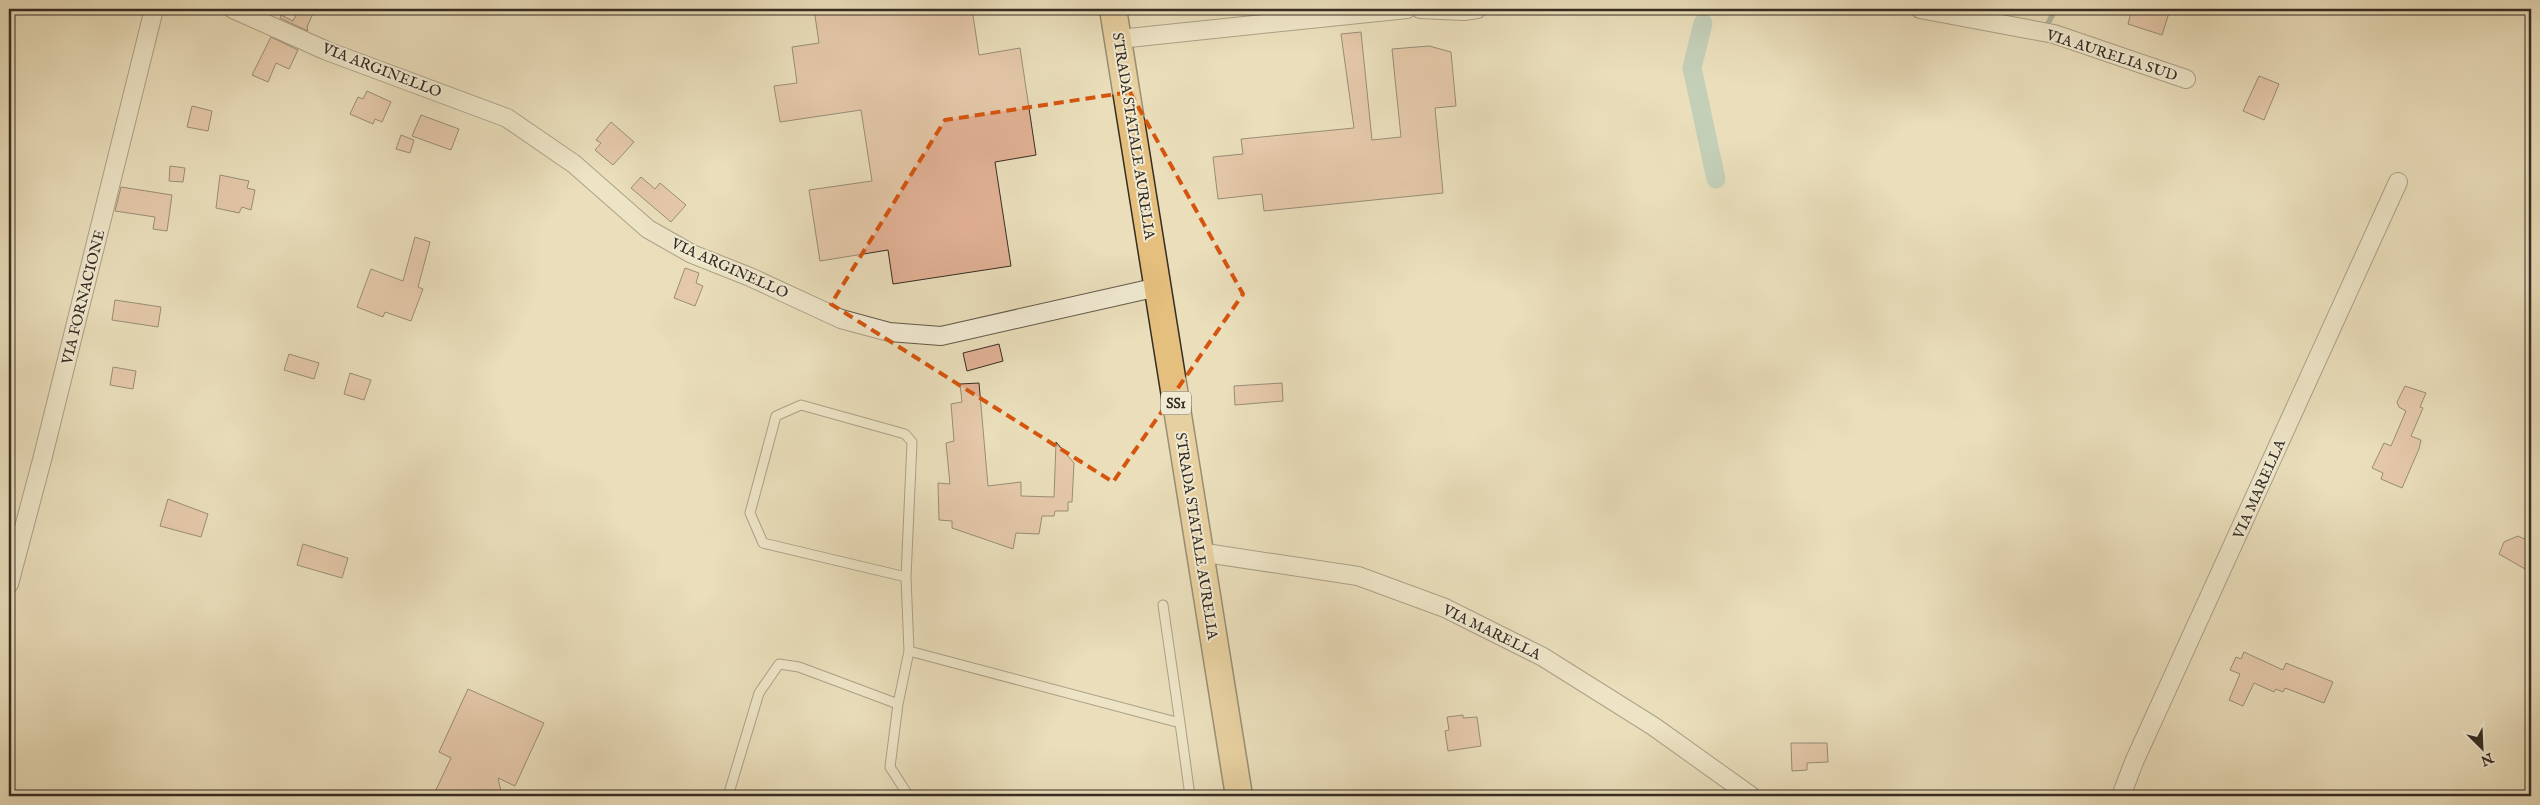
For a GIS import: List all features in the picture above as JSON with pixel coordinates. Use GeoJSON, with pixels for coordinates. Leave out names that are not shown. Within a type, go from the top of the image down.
{"type":"FeatureCollection","features":[{"type":"Feature","properties":{"kind":"main road","name":"STRADA STATALE AURELIA"},"geometry":{"type":"LineString","coordinates":[[1113,9],[1198,552],[1239,796]]}},
{"type":"Feature","properties":{"kind":"street","name":"VIA FORNACIONE"},"geometry":{"type":"LineString","coordinates":[[9,584],[43,456],[154,9]]}},
{"type":"Feature","properties":{"kind":"street","name":"VIA ARGINELLO"},"geometry":{"type":"LineString","coordinates":[[233,9],[327,51],[507,118],[574,164],[648,229],[692,254],[750,277],[840,319],[889,332],[941,336],[1158,287]]}},
{"type":"Feature","properties":{"kind":"street"},"geometry":{"type":"LineString","coordinates":[[1119,39],[1407,9]]}},
{"type":"Feature","properties":{"kind":"street"},"geometry":{"type":"LineString","coordinates":[[1420,9],[1464,11],[1477,9]]}},
{"type":"Feature","properties":{"kind":"street","name":"VIA AURELIA SUD"},"geometry":{"type":"LineString","coordinates":[[1920,9],[2054,34],[2186,79]]}},
{"type":"Feature","properties":{"kind":"street","name":"VIA MARELLA"},"geometry":{"type":"LineString","coordinates":[[2121,796],[2134,762],[2398,182]]}},
{"type":"Feature","properties":{"kind":"street","name":"VIA MARELLA"},"geometry":{"type":"LineString","coordinates":[[1198,552],[1358,576],[1445,608],[1543,657],[1653,726],[1750,796]]}},
{"type":"Feature","properties":{"kind":"lane"},"geometry":{"type":"LineString","coordinates":[[906,577],[763,543],[750,513],[776,416],[801,405],[905,434],[912,442],[906,577],[909,651],[898,704],[890,768],[908,795],[911,796]]}},
{"type":"Feature","properties":{"kind":"lane"},"geometry":{"type":"LineString","coordinates":[[1163,605],[1190,796]]}},
{"type":"Feature","properties":{"kind":"lane"},"geometry":{"type":"LineString","coordinates":[[909,651],[1180,724]]}},
{"type":"Feature","properties":{"kind":"lane"},"geometry":{"type":"LineString","coordinates":[[728,796],[759,693],[779,664],[799,667],[898,704]]}},
{"type":"Feature","properties":{"kind":"highlighted area"},"geometry":{"type":"Polygon","coordinates":[[[1130,92],[1243,294],[1113,482],[831,304],[945,120],[1130,92]]]}},
{"type":"Feature","properties":{"kind":"building"},"geometry":{"type":"Polygon","coordinates":[[[299,9],[315,9],[307,27],[308,31],[280,18],[281,15],[293,21],[299,9]]]}},
{"type":"Feature","properties":{"kind":"building"},"geometry":{"type":"Polygon","coordinates":[[[814,9],[972,9],[979,55],[1020,48],[1036,155],[995,162],[1011,266],[893,284],[888,250],[820,261],[809,190],[872,181],[861,110],[780,122],[774,86],[797,83],[792,47],[819,43],[814,9]]]}},
{"type":"Feature","properties":{"kind":"building"},"geometry":{"type":"Polygon","coordinates":[[[2132,9],[2154,9],[2169,13],[2162,35],[2128,24],[2132,9]]]}},
{"type":"Feature","properties":{"kind":"building"},"geometry":{"type":"Polygon","coordinates":[[[1361,32],[1372,140],[1401,137],[1392,49],[1429,46],[1451,52],[1456,106],[1435,108],[1443,193],[1264,211],[1262,194],[1218,199],[1213,157],[1243,154],[1241,139],[1354,128],[1341,34],[1361,32]]]}},
{"type":"Feature","properties":{"kind":"building"},"geometry":{"type":"Polygon","coordinates":[[[271,37],[298,50],[289,69],[276,63],[268,82],[252,75],[271,37]]]}},
{"type":"Feature","properties":{"kind":"building"},"geometry":{"type":"Polygon","coordinates":[[[2259,76],[2279,84],[2264,120],[2243,111],[2259,76]]]}},
{"type":"Feature","properties":{"kind":"building"},"geometry":{"type":"Polygon","coordinates":[[[367,91],[391,102],[382,122],[375,119],[373,124],[350,114],[358,97],[363,99],[367,91]]]}},
{"type":"Feature","properties":{"kind":"building"},"geometry":{"type":"Polygon","coordinates":[[[192,106],[212,111],[208,131],[187,127],[192,106]]]}},
{"type":"Feature","properties":{"kind":"building"},"geometry":{"type":"Polygon","coordinates":[[[421,115],[459,129],[451,150],[412,136],[421,115]]]}},
{"type":"Feature","properties":{"kind":"building"},"geometry":{"type":"Polygon","coordinates":[[[611,122],[634,142],[613,165],[595,150],[601,143],[596,140],[611,122]]]}},
{"type":"Feature","properties":{"kind":"building"},"geometry":{"type":"Polygon","coordinates":[[[401,135],[414,140],[410,153],[396,149],[401,135]]]}},
{"type":"Feature","properties":{"kind":"building"},"geometry":{"type":"Polygon","coordinates":[[[170,166],[185,168],[183,182],[169,181],[170,166]]]}},
{"type":"Feature","properties":{"kind":"building"},"geometry":{"type":"Polygon","coordinates":[[[220,175],[249,181],[247,188],[255,190],[251,210],[242,207],[239,213],[216,208],[220,175]]]}},
{"type":"Feature","properties":{"kind":"building"},"geometry":{"type":"Polygon","coordinates":[[[641,177],[655,189],[660,183],[686,205],[671,222],[631,188],[641,177]]]}},
{"type":"Feature","properties":{"kind":"building"},"geometry":{"type":"Polygon","coordinates":[[[121,187],[172,195],[167,231],[153,229],[155,217],[115,211],[121,187]]]}},
{"type":"Feature","properties":{"kind":"building"},"geometry":{"type":"Polygon","coordinates":[[[415,237],[430,242],[418,287],[423,289],[411,321],[385,312],[383,317],[357,307],[371,269],[403,281],[415,237]]]}},
{"type":"Feature","properties":{"kind":"building"},"geometry":{"type":"Polygon","coordinates":[[[685,268],[699,273],[696,283],[703,286],[695,306],[674,298],[685,268]]]}},
{"type":"Feature","properties":{"kind":"building"},"geometry":{"type":"Polygon","coordinates":[[[115,300],[161,307],[158,327],[112,320],[115,300]]]}},
{"type":"Feature","properties":{"kind":"building"},"geometry":{"type":"Polygon","coordinates":[[[999,344],[1003,361],[967,371],[963,353],[999,344]]]}},
{"type":"Feature","properties":{"kind":"building"},"geometry":{"type":"Polygon","coordinates":[[[289,354],[319,363],[314,379],[284,370],[289,354]]]}},
{"type":"Feature","properties":{"kind":"building"},"geometry":{"type":"Polygon","coordinates":[[[113,367],[136,371],[133,389],[110,385],[113,367]]]}},
{"type":"Feature","properties":{"kind":"building"},"geometry":{"type":"Polygon","coordinates":[[[350,373],[371,380],[364,400],[344,394],[350,373]]]}},
{"type":"Feature","properties":{"kind":"building"},"geometry":{"type":"Polygon","coordinates":[[[979,383],[988,486],[1021,482],[1021,496],[1054,497],[1056,442],[1074,463],[1072,502],[1068,502],[1068,511],[1055,511],[1054,516],[1042,516],[1039,534],[1016,533],[1013,549],[952,528],[952,521],[939,520],[938,483],[950,484],[946,443],[954,441],[951,404],[962,402],[960,384],[979,383]]]}},
{"type":"Feature","properties":{"kind":"building"},"geometry":{"type":"Polygon","coordinates":[[[1282,383],[1283,401],[1235,405],[1234,386],[1282,383]]]}},
{"type":"Feature","properties":{"kind":"building"},"geometry":{"type":"Polygon","coordinates":[[[2405,386],[2426,393],[2420,407],[2423,408],[2411,436],[2421,440],[2419,449],[2402,488],[2381,479],[2383,473],[2372,468],[2384,443],[2391,446],[2406,411],[2399,407],[2397,402],[2405,386]]]}},
{"type":"Feature","properties":{"kind":"building"},"geometry":{"type":"Polygon","coordinates":[[[168,499],[208,514],[201,537],[160,526],[168,499]]]}},
{"type":"Feature","properties":{"kind":"building"},"geometry":{"type":"Polygon","coordinates":[[[2518,536],[2531,542],[2531,555],[2525,569],[2499,554],[2504,542],[2518,536]]]}},
{"type":"Feature","properties":{"kind":"building"},"geometry":{"type":"Polygon","coordinates":[[[303,544],[348,558],[342,578],[297,565],[303,544]]]}},
{"type":"Feature","properties":{"kind":"building"},"geometry":{"type":"Polygon","coordinates":[[[2244,652],[2283,670],[2286,663],[2333,682],[2324,703],[2285,688],[2283,692],[2276,689],[2274,692],[2254,683],[2243,706],[2229,700],[2240,674],[2230,670],[2236,657],[2241,659],[2244,652]]]}},
{"type":"Feature","properties":{"kind":"building"},"geometry":{"type":"Polygon","coordinates":[[[468,689],[544,723],[515,786],[498,778],[502,796],[433,796],[451,758],[439,752],[468,689]]]}},
{"type":"Feature","properties":{"kind":"building"},"geometry":{"type":"Polygon","coordinates":[[[1463,715],[1463,718],[1477,717],[1481,746],[1448,751],[1445,731],[1449,730],[1447,717],[1463,715]]]}},
{"type":"Feature","properties":{"kind":"building"},"geometry":{"type":"Polygon","coordinates":[[[1791,743],[1827,743],[1828,762],[1807,763],[1807,770],[1792,771],[1791,743]]]}},
{"type":"Feature","properties":{"kind":"waterway"},"geometry":{"type":"LineString","coordinates":[[2048,23],[2056,9]]}},
{"type":"Feature","properties":{"kind":"waterway"},"geometry":{"type":"LineString","coordinates":[[1703,23],[1692,68],[1716,179]]}}]}
